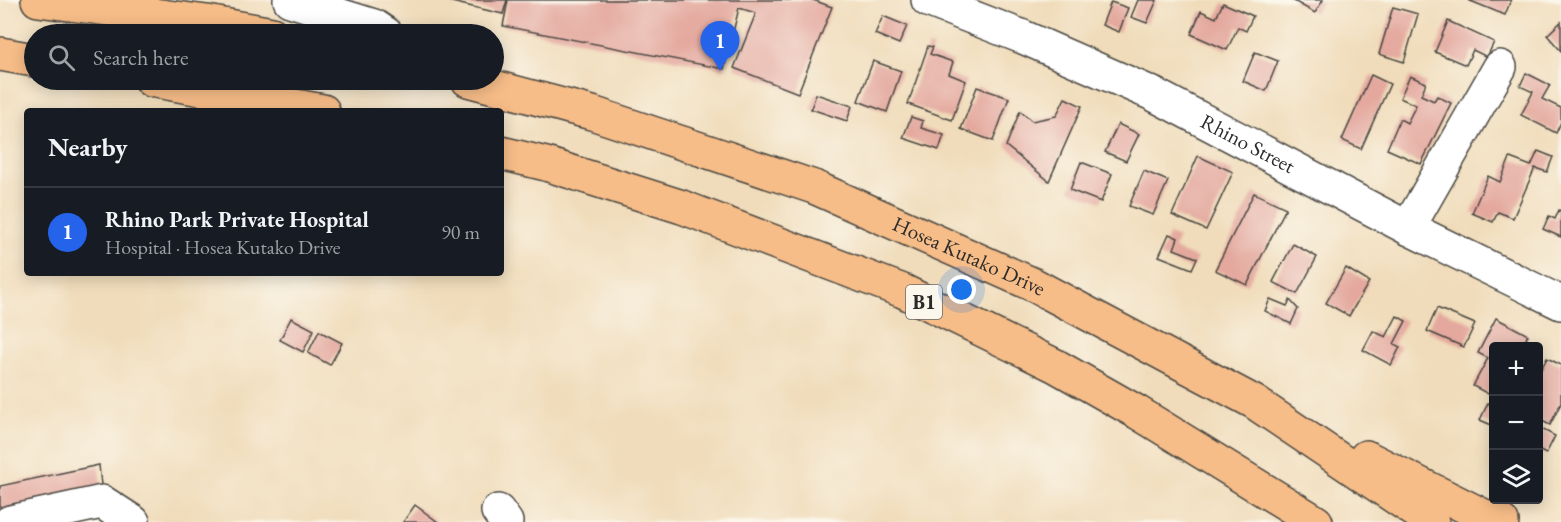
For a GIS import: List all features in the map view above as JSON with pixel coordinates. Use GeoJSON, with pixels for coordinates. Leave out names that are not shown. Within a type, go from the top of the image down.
{"type":"FeatureCollection","features":[{"type":"Feature","properties":{"kind":"main road"},"geometry":{"type":"LineString","coordinates":[[38,0],[218,24]]}},
{"type":"Feature","properties":{"kind":"main road"},"geometry":{"type":"LineString","coordinates":[[0,54],[24,58]]}},
{"type":"Feature","properties":{"kind":"main road"},"geometry":{"type":"LineString","coordinates":[[206,90],[306,108]]}},
{"type":"Feature","properties":{"kind":"main road","name":"Hosea Kutako Drive"},"geometry":{"type":"LineString","coordinates":[[504,90],[592,113],[814,187],[1034,285],[1254,402],[1432,522]]}},
{"type":"Feature","properties":{"kind":"main road","name":"B1"},"geometry":{"type":"LineString","coordinates":[[504,154],[546,164],[682,207],[903,291],[1056,366],[1168,431],[1316,522]]}},
{"type":"Feature","properties":{"kind":"main road"},"geometry":{"type":"LineString","coordinates":[[1254,402],[1482,515],[1502,522]]}},
{"type":"Feature","properties":{"kind":"street"},"geometry":{"type":"LineString","coordinates":[[290,0],[368,24]]}},
{"type":"Feature","properties":{"kind":"street","name":"Rhino Street"},"geometry":{"type":"LineString","coordinates":[[928,0],[1023,37],[1153,94],[1408,228],[1561,303]]}},
{"type":"Feature","properties":{"kind":"street"},"geometry":{"type":"LineString","coordinates":[[1408,228],[1500,67]]}},
{"type":"Feature","properties":{"kind":"street"},"geometry":{"type":"LineString","coordinates":[[10,522],[102,502],[133,522]]}},
{"type":"Feature","properties":{"kind":"building"},"geometry":{"type":"Polygon","coordinates":[[[443,0],[507,0],[503,14],[443,0]]]}},
{"type":"Feature","properties":{"kind":"building"},"geometry":{"type":"Polygon","coordinates":[[[508,0],[813,0],[832,7],[798,93],[734,68],[756,13],[739,8],[724,69],[504,26],[508,0]]]}},
{"type":"Feature","properties":{"kind":"building"},"geometry":{"type":"Polygon","coordinates":[[[1138,0],[1157,0],[1147,23],[1131,17],[1138,0]]]}},
{"type":"Feature","properties":{"kind":"building"},"geometry":{"type":"Polygon","coordinates":[[[1292,0],[1323,0],[1315,13],[1292,0]]]}},
{"type":"Feature","properties":{"kind":"building"},"geometry":{"type":"Polygon","coordinates":[[[1468,0],[1511,0],[1505,15],[1468,0]]]}},
{"type":"Feature","properties":{"kind":"building"},"geometry":{"type":"Polygon","coordinates":[[[1111,2],[1128,8],[1119,32],[1102,25],[1111,2]]]}},
{"type":"Feature","properties":{"kind":"building"},"geometry":{"type":"Polygon","coordinates":[[[1223,3],[1253,16],[1246,31],[1238,27],[1227,50],[1191,34],[1201,11],[1216,18],[1223,3]]]}},
{"type":"Feature","properties":{"kind":"building"},"geometry":{"type":"Polygon","coordinates":[[[1393,7],[1418,14],[1404,62],[1379,54],[1393,7]]]}},
{"type":"Feature","properties":{"kind":"building"},"geometry":{"type":"Polygon","coordinates":[[[883,16],[907,26],[899,44],[875,34],[883,16]]]}},
{"type":"Feature","properties":{"kind":"building"},"geometry":{"type":"Polygon","coordinates":[[[1448,21],[1494,42],[1487,57],[1473,50],[1466,65],[1435,52],[1448,21]]]}},
{"type":"Feature","properties":{"kind":"building"},"geometry":{"type":"Polygon","coordinates":[[[1561,22],[1561,51],[1547,35],[1561,22]]]}},
{"type":"Feature","properties":{"kind":"building"},"geometry":{"type":"Polygon","coordinates":[[[928,46],[933,47],[930,54],[953,62],[949,74],[966,81],[952,120],[908,104],[928,46]]]}},
{"type":"Feature","properties":{"kind":"building"},"geometry":{"type":"Polygon","coordinates":[[[1255,52],[1278,61],[1266,91],[1243,81],[1255,52]]]}},
{"type":"Feature","properties":{"kind":"building"},"geometry":{"type":"Polygon","coordinates":[[[873,61],[901,71],[887,112],[858,101],[873,61]]]}},
{"type":"Feature","properties":{"kind":"building"},"geometry":{"type":"Polygon","coordinates":[[[1526,73],[1550,85],[1542,99],[1561,108],[1561,122],[1556,133],[1521,115],[1533,92],[1520,86],[1526,73]]]}},
{"type":"Feature","properties":{"kind":"building"},"geometry":{"type":"Polygon","coordinates":[[[1371,75],[1390,84],[1361,149],[1342,140],[1371,75]]]}},
{"type":"Feature","properties":{"kind":"building"},"geometry":{"type":"Polygon","coordinates":[[[1410,76],[1426,83],[1421,95],[1434,101],[1437,96],[1451,103],[1421,164],[1387,149],[1400,119],[1407,123],[1416,105],[1400,98],[1410,76]]]}},
{"type":"Feature","properties":{"kind":"building"},"geometry":{"type":"Polygon","coordinates":[[[977,87],[1009,98],[993,141],[961,129],[977,87]]]}},
{"type":"Feature","properties":{"kind":"building"},"geometry":{"type":"Polygon","coordinates":[[[816,94],[852,106],[847,121],[811,109],[816,94]]]}},
{"type":"Feature","properties":{"kind":"building"},"geometry":{"type":"Polygon","coordinates":[[[1065,98],[1082,106],[1049,181],[1006,146],[1020,111],[1032,121],[1056,116],[1065,98]]]}},
{"type":"Feature","properties":{"kind":"building"},"geometry":{"type":"Polygon","coordinates":[[[911,117],[923,121],[921,128],[944,135],[939,150],[903,138],[911,117]]]}},
{"type":"Feature","properties":{"kind":"building"},"geometry":{"type":"Polygon","coordinates":[[[1118,124],[1139,134],[1126,161],[1105,152],[1118,124]]]}},
{"type":"Feature","properties":{"kind":"building"},"geometry":{"type":"Polygon","coordinates":[[[1538,151],[1553,157],[1547,172],[1535,168],[1513,218],[1498,212],[1493,222],[1472,213],[1488,176],[1500,182],[1510,158],[1531,166],[1538,151]]]}},
{"type":"Feature","properties":{"kind":"building"},"geometry":{"type":"Polygon","coordinates":[[[1198,156],[1233,172],[1206,230],[1172,215],[1198,156]]]}},
{"type":"Feature","properties":{"kind":"building"},"geometry":{"type":"Polygon","coordinates":[[[1081,162],[1112,174],[1101,202],[1070,190],[1081,162]]]}},
{"type":"Feature","properties":{"kind":"building"},"geometry":{"type":"Polygon","coordinates":[[[1144,171],[1168,181],[1153,215],[1129,206],[1144,171]]]}},
{"type":"Feature","properties":{"kind":"building"},"geometry":{"type":"Polygon","coordinates":[[[1254,193],[1286,208],[1247,285],[1215,270],[1254,193]]]}},
{"type":"Feature","properties":{"kind":"building"},"geometry":{"type":"Polygon","coordinates":[[[1559,210],[1561,211],[1561,237],[1543,229],[1549,216],[1555,219],[1559,210]]]}},
{"type":"Feature","properties":{"kind":"building"},"geometry":{"type":"Polygon","coordinates":[[[1169,234],[1178,238],[1174,249],[1197,258],[1192,269],[1159,256],[1169,234]]]}},
{"type":"Feature","properties":{"kind":"building"},"geometry":{"type":"Polygon","coordinates":[[[1293,244],[1317,257],[1297,294],[1273,282],[1293,244]]]}},
{"type":"Feature","properties":{"kind":"building"},"geometry":{"type":"Polygon","coordinates":[[[1346,268],[1369,282],[1349,316],[1326,303],[1346,268]]]}},
{"type":"Feature","properties":{"kind":"building"},"geometry":{"type":"Polygon","coordinates":[[[1270,299],[1287,306],[1290,300],[1298,309],[1291,324],[1265,311],[1270,299]]]}},
{"type":"Feature","properties":{"kind":"building"},"geometry":{"type":"Polygon","coordinates":[[[1437,308],[1475,324],[1464,347],[1427,331],[1437,308]]]}},
{"type":"Feature","properties":{"kind":"building"},"geometry":{"type":"Polygon","coordinates":[[[1397,316],[1406,321],[1394,344],[1400,347],[1391,365],[1363,350],[1373,331],[1386,337],[1397,316]]]}},
{"type":"Feature","properties":{"kind":"building"},"geometry":{"type":"Polygon","coordinates":[[[291,318],[314,330],[303,352],[280,340],[291,318]]]}},
{"type":"Feature","properties":{"kind":"building"},"geometry":{"type":"Polygon","coordinates":[[[1496,318],[1528,335],[1524,342],[1489,342],[1489,394],[1473,386],[1488,358],[1478,353],[1496,318]]]}},
{"type":"Feature","properties":{"kind":"building"},"geometry":{"type":"Polygon","coordinates":[[[319,331],[342,343],[330,365],[308,353],[319,331]]]}},
{"type":"Feature","properties":{"kind":"building"},"geometry":{"type":"Polygon","coordinates":[[[1547,358],[1561,365],[1561,403],[1550,425],[1543,422],[1543,366],[1547,358]]]}},
{"type":"Feature","properties":{"kind":"building"},"geometry":{"type":"Polygon","coordinates":[[[1488,403],[1489,404],[1489,424],[1480,420],[1488,403]]]}},
{"type":"Feature","properties":{"kind":"building"},"geometry":{"type":"Polygon","coordinates":[[[1543,430],[1555,436],[1546,454],[1543,452],[1543,430]]]}},
{"type":"Feature","properties":{"kind":"building"},"geometry":{"type":"Polygon","coordinates":[[[99,465],[102,495],[0,518],[0,486],[99,465]]]}},
{"type":"Feature","properties":{"kind":"building"},"geometry":{"type":"Polygon","coordinates":[[[415,505],[438,522],[403,522],[415,505]]]}},
{"type":"Feature","properties":{"kind":"place","name":"Rhino Park Private Hospital"},"geometry":{"type":"Point","coordinates":[720,71]}}]}
